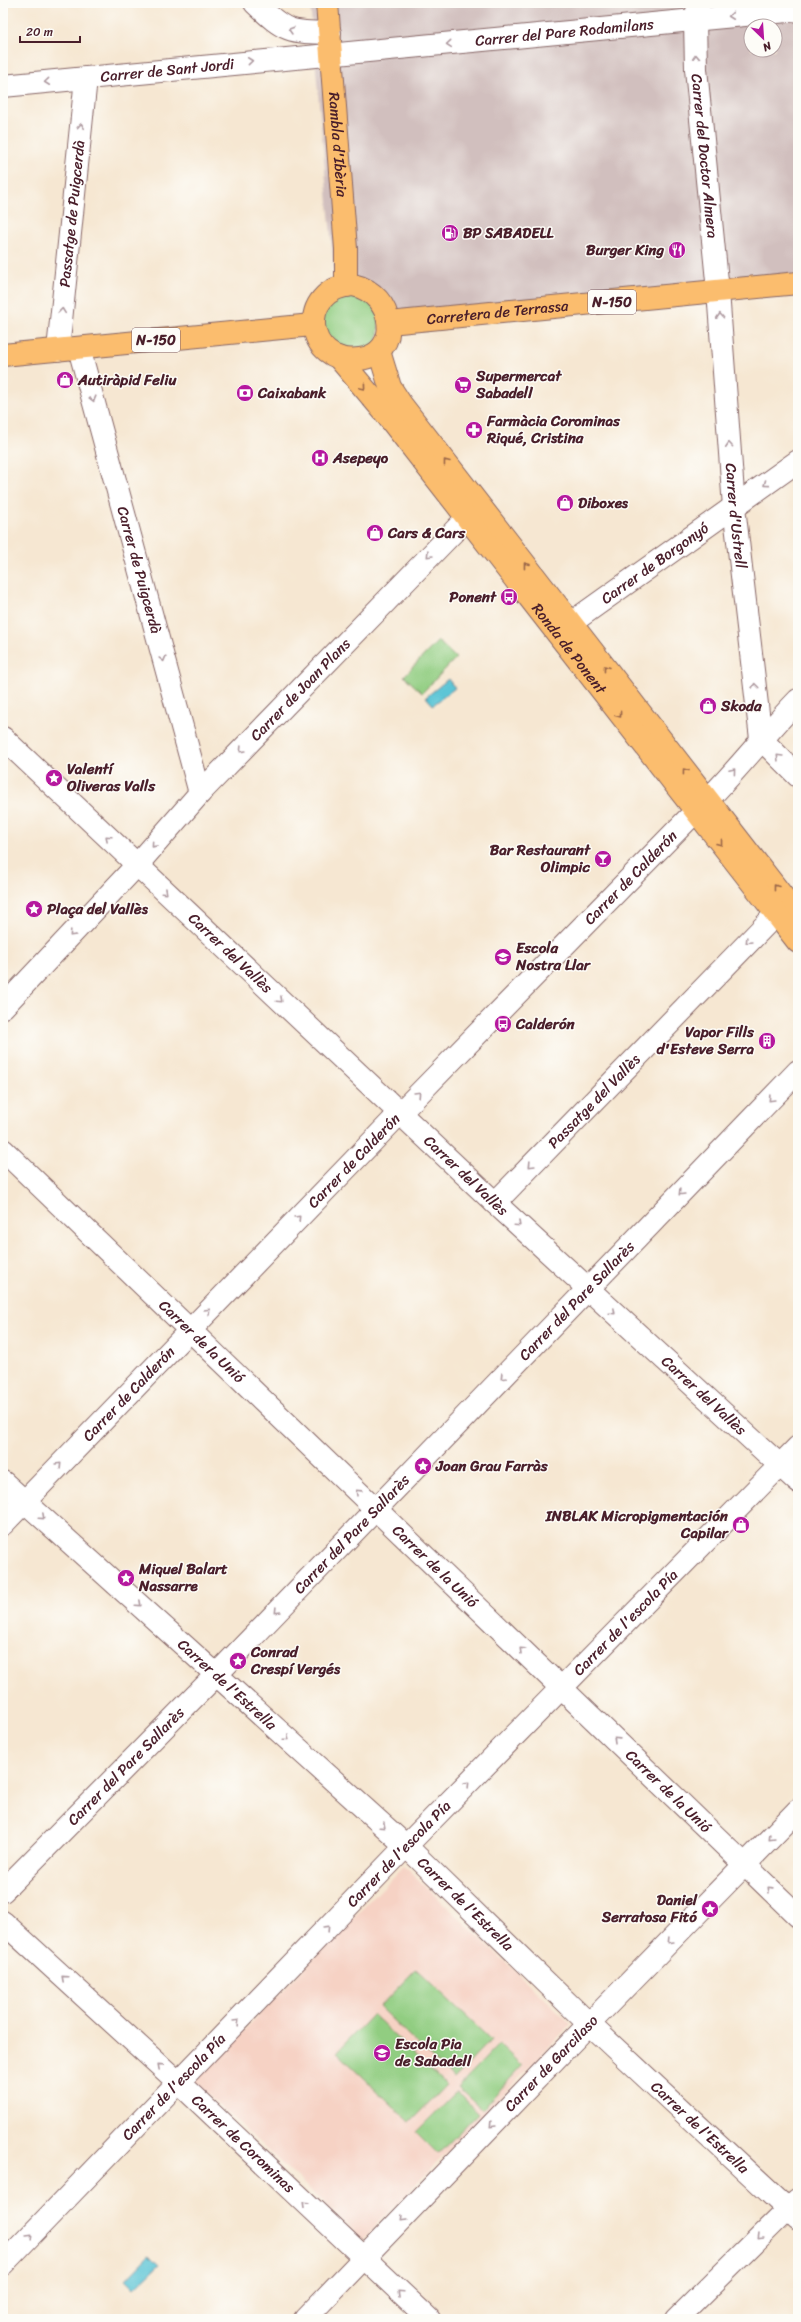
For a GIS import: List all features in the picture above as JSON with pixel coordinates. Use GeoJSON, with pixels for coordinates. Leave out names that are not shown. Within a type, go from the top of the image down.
{"type":"FeatureCollection","features":[{"type":"Feature","properties":{"kind":"main road","name":"Rambla d'Ibèria"},"geometry":{"type":"LineString","coordinates":[[328,3],[346,250],[346,286]]}},
{"type":"Feature","properties":{"kind":"main road","name":"Carretera de Terrassa"},"geometry":{"type":"LineString","coordinates":[[389,323],[798,283]]}},
{"type":"Feature","properties":{"kind":"main road"},"geometry":{"type":"LineString","coordinates":[[346,286],[362,287],[377,297],[387,312],[389,323],[388,333],[379,350],[362,359],[338,357],[320,343],[312,325],[315,312],[320,302],[334,291],[346,286]]}},
{"type":"Feature","properties":{"kind":"main road","name":"N-150"},"geometry":{"type":"LineString","coordinates":[[3,356],[312,325]]}},
{"type":"Feature","properties":{"kind":"main road","name":"Ronda de Ponent"},"geometry":{"type":"LineString","coordinates":[[379,350],[390,387],[401,404],[571,622],[776,914],[798,942]]}},
{"type":"Feature","properties":{"kind":"main road","name":"Ronda de Ponent"},"geometry":{"type":"LineString","coordinates":[[338,357],[386,414],[467,518],[702,807],[798,916]]}},
{"type":"Feature","properties":{"kind":"street"},"geometry":{"type":"LineString","coordinates":[[255,3],[284,28],[295,32],[330,33]]}},
{"type":"Feature","properties":{"kind":"street","name":"Carrer del Pare Rodamilans"},"geometry":{"type":"LineString","coordinates":[[332,55],[697,12],[757,8],[798,10]]}},
{"type":"Feature","properties":{"kind":"street","name":"Carrer del Doctor Almera"},"geometry":{"type":"LineString","coordinates":[[697,12],[696,68],[718,291]]}},
{"type":"Feature","properties":{"kind":"street","name":"Carrer de Sant Jordi"},"geometry":{"type":"LineString","coordinates":[[3,86],[332,55]]}},
{"type":"Feature","properties":{"kind":"street","name":"Passatge de Puigcerdà"},"geometry":{"type":"LineString","coordinates":[[58,350],[86,78]]}},
{"type":"Feature","properties":{"kind":"street","name":"Carrer d'Ustrell"},"geometry":{"type":"LineString","coordinates":[[718,291],[734,507],[761,739]]}},
{"type":"Feature","properties":{"kind":"street","name":"Carrer de Puigcerdà"},"geometry":{"type":"LineString","coordinates":[[79,348],[200,793]]}},
{"type":"Feature","properties":{"kind":"street","name":"Carrer de Borgonyó"},"geometry":{"type":"LineString","coordinates":[[571,622],[798,461]]}},
{"type":"Feature","properties":{"kind":"street","name":"Carrer de Joan Plans"},"geometry":{"type":"LineString","coordinates":[[137,865],[200,793],[467,518]]}},
{"type":"Feature","properties":{"kind":"street","name":"Carrer de Calderón"},"geometry":{"type":"LineString","coordinates":[[3,1524],[400,1113],[702,807],[761,739],[798,700]]}},
{"type":"Feature","properties":{"kind":"street"},"geometry":{"type":"LineString","coordinates":[[3,738],[137,865],[3,1008]]}},
{"type":"Feature","properties":{"kind":"street"},"geometry":{"type":"LineString","coordinates":[[761,739],[798,776]]}},
{"type":"Feature","properties":{"kind":"street","name":"Carrer del Vallès"},"geometry":{"type":"LineString","coordinates":[[137,865],[588,1289],[798,1482]]}},
{"type":"Feature","properties":{"kind":"street","name":"Passatge del Vallès"},"geometry":{"type":"LineString","coordinates":[[495,1202],[776,914]]}},
{"type":"Feature","properties":{"kind":"street","name":"Carrer del Pare Sallarès"},"geometry":{"type":"LineString","coordinates":[[3,1891],[216,1674],[798,1071]]}},
{"type":"Feature","properties":{"kind":"street","name":"Carrer de la Unió"},"geometry":{"type":"LineString","coordinates":[[5,1157],[375,1509],[798,1916]]}},
{"type":"Feature","properties":{"kind":"street","name":"Carrer de l'escola Pía"},"geometry":{"type":"LineString","coordinates":[[3,2264],[406,1846],[798,1447]]}},
{"type":"Feature","properties":{"kind":"street","name":"Carrer de l'Estrella"},"geometry":{"type":"LineString","coordinates":[[3,1482],[406,1846],[589,2024],[795,2209]]}},
{"type":"Feature","properties":{"kind":"street","name":"Carrer de Garcilaso"},"geometry":{"type":"LineString","coordinates":[[305,2319],[364,2260],[589,2024],[798,1810]]}},
{"type":"Feature","properties":{"kind":"street","name":"Carrer de Corominas"},"geometry":{"type":"LineString","coordinates":[[3,1922],[179,2083],[364,2260],[429,2319]]}},
{"type":"Feature","properties":{"kind":"street"},"geometry":{"type":"LineString","coordinates":[[677,2319],[795,2209]]}},
{"type":"Feature","properties":{"kind":"shaded area"},"geometry":{"type":"Polygon","coordinates":[[[310,3],[798,3],[798,274],[339,325],[310,3]]]}},
{"type":"Feature","properties":{"kind":"shaded area","name":"Escola Pia de Sabadell"},"geometry":{"type":"Polygon","coordinates":[[[404,1866],[571,2024],[363,2239],[194,2082],[404,1866]]]}},
{"type":"Feature","properties":{"kind":"green space"},"geometry":{"type":"Polygon","coordinates":[[[326,292],[381,294],[377,350],[327,350],[318,302],[326,292]]]}},
{"type":"Feature","properties":{"kind":"green space"},"geometry":{"type":"Polygon","coordinates":[[[438,641],[456,658],[422,693],[404,676],[438,641]]]}},
{"type":"Feature","properties":{"kind":"green space"},"geometry":{"type":"Polygon","coordinates":[[[416,1969],[491,2040],[454,2079],[379,2007],[416,1969]]]}},
{"type":"Feature","properties":{"kind":"green space"},"geometry":{"type":"Polygon","coordinates":[[[373,2014],[446,2085],[410,2122],[337,2052],[373,2014]]]}},
{"type":"Feature","properties":{"kind":"green space"},"geometry":{"type":"Polygon","coordinates":[[[499,2044],[522,2066],[482,2109],[458,2087],[499,2044]]]}},
{"type":"Feature","properties":{"kind":"green space"},"geometry":{"type":"Polygon","coordinates":[[[457,2091],[478,2113],[438,2154],[416,2132],[457,2091]]]}},
{"type":"Feature","properties":{"kind":"water"},"geometry":{"type":"Polygon","coordinates":[[[448,679],[455,688],[433,705],[426,697],[448,679]]]}},
{"type":"Feature","properties":{"kind":"water"},"geometry":{"type":"Polygon","coordinates":[[[149,2255],[159,2265],[135,2288],[126,2279],[149,2255]]]}},
{"type":"Feature","properties":{"kind":"place","name":"BP SABADELL"},"geometry":{"type":"Point","coordinates":[450,233]}},
{"type":"Feature","properties":{"kind":"place","name":"Burger King"},"geometry":{"type":"Point","coordinates":[677,250]}},
{"type":"Feature","properties":{"kind":"place","name":"Autiràpid Feliu"},"geometry":{"type":"Point","coordinates":[65,380]}},
{"type":"Feature","properties":{"kind":"place","name":"Supermercat Sabadell"},"geometry":{"type":"Point","coordinates":[463,385]}},
{"type":"Feature","properties":{"kind":"place","name":"Caixabank"},"geometry":{"type":"Point","coordinates":[245,393]}},
{"type":"Feature","properties":{"kind":"place","name":"Farmàcia Corominas Riqué, Cristina"},"geometry":{"type":"Point","coordinates":[474,430]}},
{"type":"Feature","properties":{"kind":"place","name":"Asepeyo"},"geometry":{"type":"Point","coordinates":[320,458]}},
{"type":"Feature","properties":{"kind":"place","name":"Diboxes"},"geometry":{"type":"Point","coordinates":[565,503]}},
{"type":"Feature","properties":{"kind":"place","name":"Cars & Cars"},"geometry":{"type":"Point","coordinates":[375,533]}},
{"type":"Feature","properties":{"kind":"place","name":"Ponent"},"geometry":{"type":"Point","coordinates":[509,597]}},
{"type":"Feature","properties":{"kind":"place","name":"Skoda"},"geometry":{"type":"Point","coordinates":[708,706]}},
{"type":"Feature","properties":{"kind":"place","name":"Valentí Oliveras Valls"},"geometry":{"type":"Point","coordinates":[54,778]}},
{"type":"Feature","properties":{"kind":"place","name":"Bar Restaurant Olimpic"},"geometry":{"type":"Point","coordinates":[603,859]}},
{"type":"Feature","properties":{"kind":"place","name":"Plaça del Vallès"},"geometry":{"type":"Point","coordinates":[34,909]}},
{"type":"Feature","properties":{"kind":"place","name":"Escola Nostra Llar"},"geometry":{"type":"Point","coordinates":[503,957]}},
{"type":"Feature","properties":{"kind":"place","name":"Calderón"},"geometry":{"type":"Point","coordinates":[503,1024]}},
{"type":"Feature","properties":{"kind":"place","name":"Vapor Fills d'Esteve Serra"},"geometry":{"type":"Point","coordinates":[767,1041]}},
{"type":"Feature","properties":{"kind":"place","name":"Joan Grau Farràs"},"geometry":{"type":"Point","coordinates":[423,1466]}},
{"type":"Feature","properties":{"kind":"place","name":"INBLAK Micropigmentación Capilar"},"geometry":{"type":"Point","coordinates":[741,1525]}},
{"type":"Feature","properties":{"kind":"place","name":"Miquel Balart Nassarre"},"geometry":{"type":"Point","coordinates":[126,1578]}},
{"type":"Feature","properties":{"kind":"place","name":"Conrad Crespí Vergés"},"geometry":{"type":"Point","coordinates":[238,1661]}},
{"type":"Feature","properties":{"kind":"place","name":"Daniel Serratosa Fitó"},"geometry":{"type":"Point","coordinates":[710,1909]}},
{"type":"Feature","properties":{"kind":"place","name":"Escola Pia de Sabadell"},"geometry":{"type":"Point","coordinates":[382,2053]}}]}
